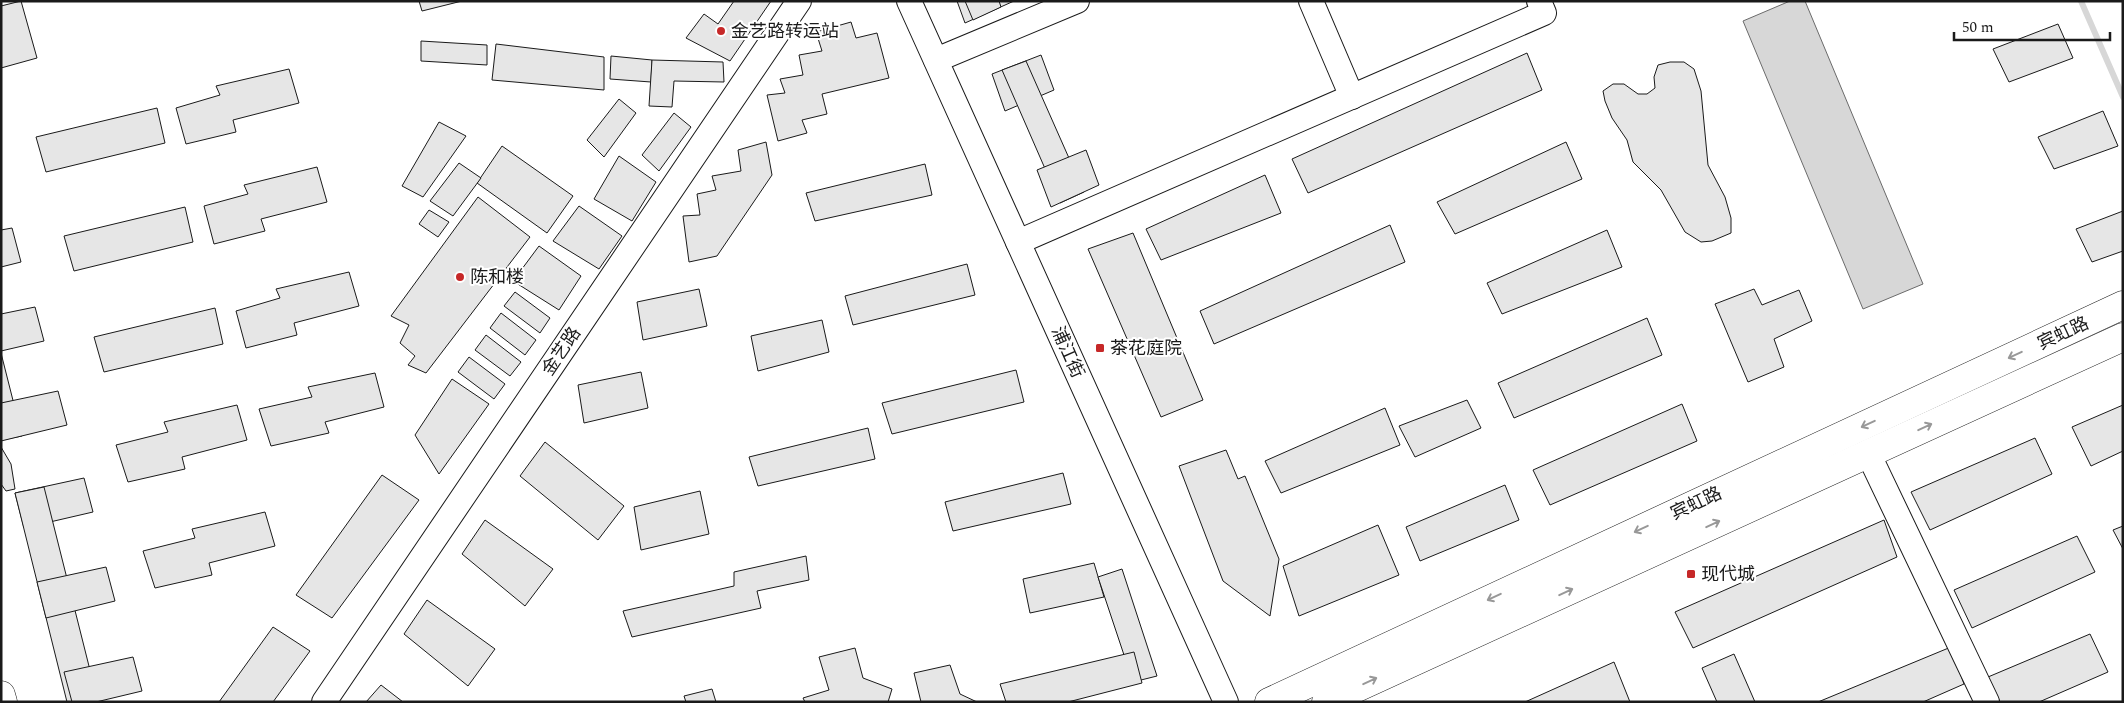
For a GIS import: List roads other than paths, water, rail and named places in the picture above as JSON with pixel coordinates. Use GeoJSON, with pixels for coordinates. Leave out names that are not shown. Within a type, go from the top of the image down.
{"type":"FeatureCollection","features":[{"type":"Feature","properties":{"kind":"main road","name":"宾虹路"},"geometry":{"type":"LineString","coordinates":[[1270,702],[2123,305]]}},
{"type":"Feature","properties":{"kind":"main road","name":"宾虹路"},"geometry":{"type":"LineString","coordinates":[[1326,702],[2123,336]]}},
{"type":"Feature","properties":{"kind":"main road"},"geometry":{"type":"LineString","coordinates":[[1,695],[3,702]]}},
{"type":"Feature","properties":{"kind":"street","name":"金艺路"},"geometry":{"type":"LineString","coordinates":[[324,702],[799,1]]}},
{"type":"Feature","properties":{"kind":"street","name":"浦江街"},"geometry":{"type":"LineString","coordinates":[[909,1],[1226,702]]}},
{"type":"Feature","properties":{"kind":"street"},"geometry":{"type":"LineString","coordinates":[[936,60],[1077,1]]}},
{"type":"Feature","properties":{"kind":"street"},"geometry":{"type":"LineString","coordinates":[[1311,1],[1352,96]]}},
{"type":"Feature","properties":{"kind":"street"},"geometry":{"type":"LineString","coordinates":[[1018,242],[1544,13],[1539,1]]}},
{"type":"Feature","properties":{"kind":"street"},"geometry":{"type":"LineString","coordinates":[[1868,453],[1980,700]]}},
{"type":"Feature","properties":{"kind":"waterway"},"geometry":{"type":"LineString","coordinates":[[2081,1],[2123,97]]}},
{"type":"Feature","properties":{"kind":"place","name":"金艺路转运站"},"geometry":{"type":"Point","coordinates":[721,31]}},
{"type":"Feature","properties":{"kind":"place","name":"陈和楼"},"geometry":{"type":"Point","coordinates":[460,277]}},
{"type":"Feature","properties":{"kind":"place","name":"茶花庭院"},"geometry":{"type":"Point","coordinates":[1100,348]}},
{"type":"Feature","properties":{"kind":"place","name":"现代城"},"geometry":{"type":"Point","coordinates":[1691,574]}}]}
